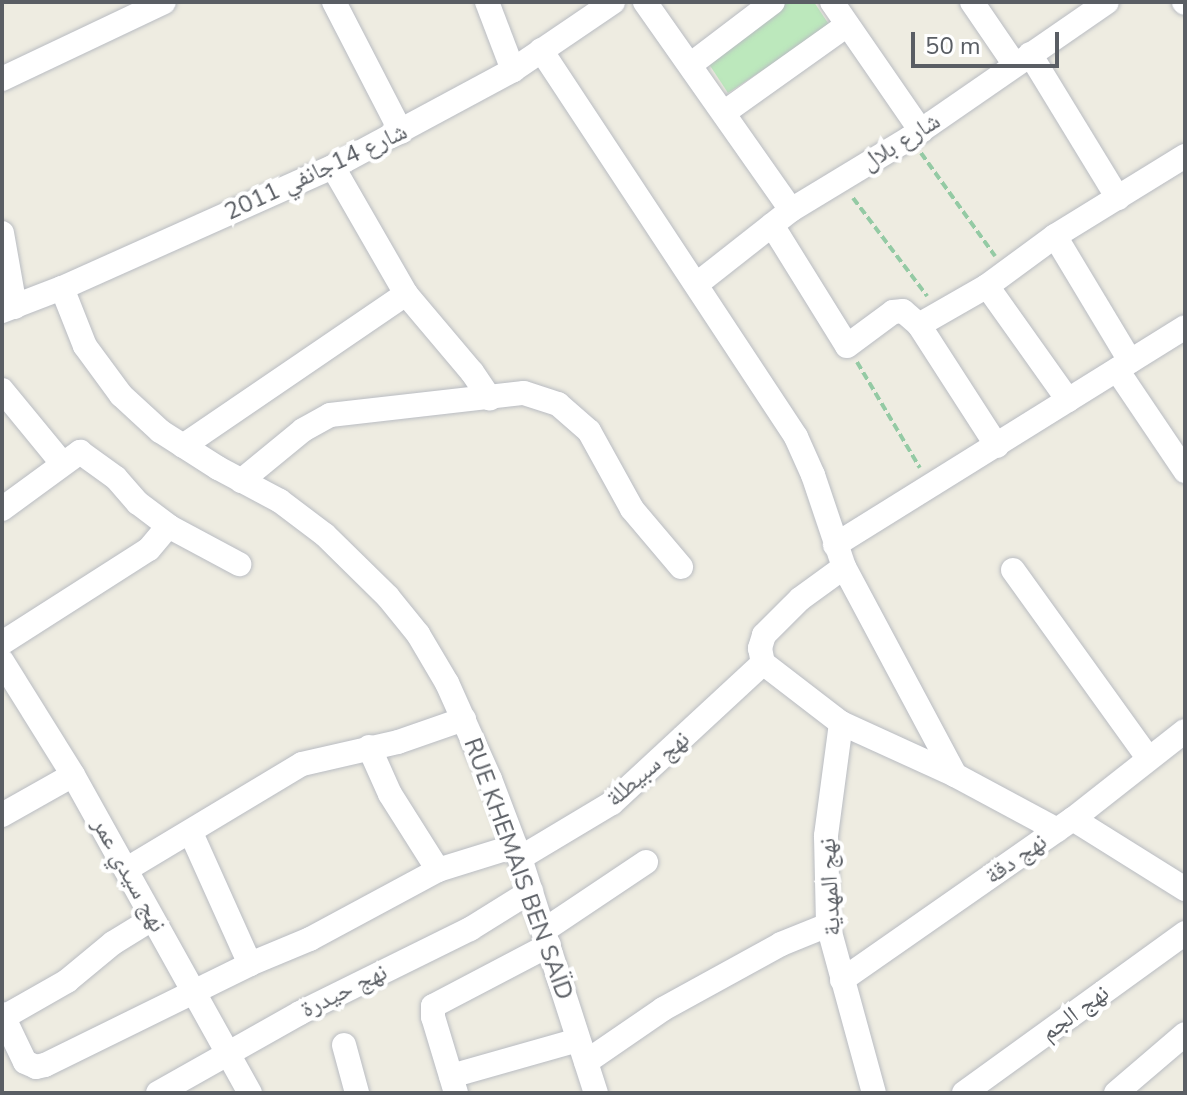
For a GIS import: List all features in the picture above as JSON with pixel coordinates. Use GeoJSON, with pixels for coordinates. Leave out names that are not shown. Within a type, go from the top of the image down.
{"type":"FeatureCollection","features":[{"type":"Feature","properties":{"kind":"street"},"geometry":{"type":"LineString","coordinates":[[2,79],[137,8],[164,2]]}},
{"type":"Feature","properties":{"kind":"street"},"geometry":{"type":"LineString","coordinates":[[334,2],[401,132]]}},
{"type":"Feature","properties":{"kind":"street"},"geometry":{"type":"LineString","coordinates":[[487,2],[513,70]]}},
{"type":"Feature","properties":{"kind":"street","name":"شارع 14جانفي 2011"},"geometry":{"type":"LineString","coordinates":[[8,309],[333,167],[513,70],[541,50],[581,11],[613,2]]}},
{"type":"Feature","properties":{"kind":"street"},"geometry":{"type":"LineString","coordinates":[[645,2],[725,112],[847,346],[893,312],[903,311],[919,325],[997,446]]}},
{"type":"Feature","properties":{"kind":"street"},"geometry":{"type":"LineString","coordinates":[[690,65],[773,2]]}},
{"type":"Feature","properties":{"kind":"street"},"geometry":{"type":"LineString","coordinates":[[973,2],[1022,60],[1118,198]]}},
{"type":"Feature","properties":{"kind":"street","name":"شارع بلال"},"geometry":{"type":"LineString","coordinates":[[697,284],[781,218],[916,135],[1107,2]]}},
{"type":"Feature","properties":{"kind":"street"},"geometry":{"type":"LineString","coordinates":[[725,112],[842,10],[916,135]]}},
{"type":"Feature","properties":{"kind":"street"},"geometry":{"type":"LineString","coordinates":[[541,50],[796,437],[823,501],[839,556],[955,775]]}},
{"type":"Feature","properties":{"kind":"street"},"geometry":{"type":"LineString","coordinates":[[919,325],[997,279],[1055,236],[1185,156]]}},
{"type":"Feature","properties":{"kind":"street"},"geometry":{"type":"LineString","coordinates":[[333,167],[406,294],[490,399]]}},
{"type":"Feature","properties":{"kind":"street"},"geometry":{"type":"LineString","coordinates":[[1055,236],[1124,366],[1185,471]]}},
{"type":"Feature","properties":{"kind":"street"},"geometry":{"type":"LineString","coordinates":[[3,243],[8,309]]}},
{"type":"Feature","properties":{"kind":"street"},"geometry":{"type":"LineString","coordinates":[[997,279],[1068,400]]}},
{"type":"Feature","properties":{"kind":"street","name":"RUE KHEMAIS BEN SAÏD"},"geometry":{"type":"LineString","coordinates":[[62,288],[92,359],[121,395],[160,431],[280,501],[325,535],[388,597],[418,634],[464,719],[517,852],[596,1093]]}},
{"type":"Feature","properties":{"kind":"street"},"geometry":{"type":"LineString","coordinates":[[183,446],[406,294]]}},
{"type":"Feature","properties":{"kind":"street"},"geometry":{"type":"LineString","coordinates":[[1185,327],[931,488],[839,556],[764,635],[760,648],[763,663],[841,723],[1065,825],[1185,889]]}},
{"type":"Feature","properties":{"kind":"street"},"geometry":{"type":"LineString","coordinates":[[2,390],[62,463]]}},
{"type":"Feature","properties":{"kind":"street"},"geometry":{"type":"LineString","coordinates":[[241,481],[303,430],[330,415],[524,393],[558,404],[589,431],[632,509],[681,567]]}},
{"type":"Feature","properties":{"kind":"street"},"geometry":{"type":"LineString","coordinates":[[2,509],[80,452],[116,478],[138,503],[168,526],[239,564]]}},
{"type":"Feature","properties":{"kind":"street"},"geometry":{"type":"LineString","coordinates":[[2,643],[149,549],[168,526]]}},
{"type":"Feature","properties":{"kind":"street"},"geometry":{"type":"LineString","coordinates":[[1013,570],[1148,758]]}},
{"type":"Feature","properties":{"kind":"street","name":"نهج سيدي عمر"},"geometry":{"type":"LineString","coordinates":[[2,661],[127,869],[250,1093]]}},
{"type":"Feature","properties":{"kind":"street","name":"نهج سبيطلة"},"geometry":{"type":"LineString","coordinates":[[3,1016],[25,1062],[36,1067],[192,991],[310,939],[438,870],[517,852],[612,803],[763,663]]}},
{"type":"Feature","properties":{"kind":"street"},"geometry":{"type":"LineString","coordinates":[[127,869],[302,764],[464,719]]}},
{"type":"Feature","properties":{"kind":"street","name":"نهج المهدية"},"geometry":{"type":"LineString","coordinates":[[841,723],[826,836],[828,925],[874,1093]]}},
{"type":"Feature","properties":{"kind":"street","name":"نهج دقة"},"geometry":{"type":"LineString","coordinates":[[842,980],[1065,825],[1185,731]]}},
{"type":"Feature","properties":{"kind":"street"},"geometry":{"type":"LineString","coordinates":[[369,747],[390,794],[438,870]]}},
{"type":"Feature","properties":{"kind":"street"},"geometry":{"type":"LineString","coordinates":[[2,815],[73,775]]}},
{"type":"Feature","properties":{"kind":"street"},"geometry":{"type":"LineString","coordinates":[[191,833],[250,964]]}},
{"type":"Feature","properties":{"kind":"street"},"geometry":{"type":"LineString","coordinates":[[646,862],[546,938],[433,1006],[433,1017],[453,1084],[582,1051],[781,944],[828,925]]}},
{"type":"Feature","properties":{"kind":"street","name":"نهج حيدرة"},"geometry":{"type":"LineString","coordinates":[[158,1093],[226,1054],[470,929],[531,891]]}},
{"type":"Feature","properties":{"kind":"street"},"geometry":{"type":"LineString","coordinates":[[3,1016],[67,981],[113,943],[152,919]]}},
{"type":"Feature","properties":{"kind":"street","name":"نهج الجم"},"geometry":{"type":"LineString","coordinates":[[964,1093],[1185,933]]}},
{"type":"Feature","properties":{"kind":"street"},"geometry":{"type":"LineString","coordinates":[[1116,1093],[1185,1034]]}},
{"type":"Feature","properties":{"kind":"street"},"geometry":{"type":"LineString","coordinates":[[344,1045],[357,1093]]}},
{"type":"Feature","properties":{"kind":"path"},"geometry":{"type":"LineString","coordinates":[[916,135],[997,279]]}},
{"type":"Feature","properties":{"kind":"path"},"geometry":{"type":"LineString","coordinates":[[839,180],[941,314]]}},
{"type":"Feature","properties":{"kind":"path"},"geometry":{"type":"LineString","coordinates":[[847,346],[931,488]]}},
{"type":"Feature","properties":{"kind":"green space"},"geometry":{"type":"Polygon","coordinates":[[[777,2],[814,2],[830,26],[728,93],[701,52],[777,2]]]}}]}
